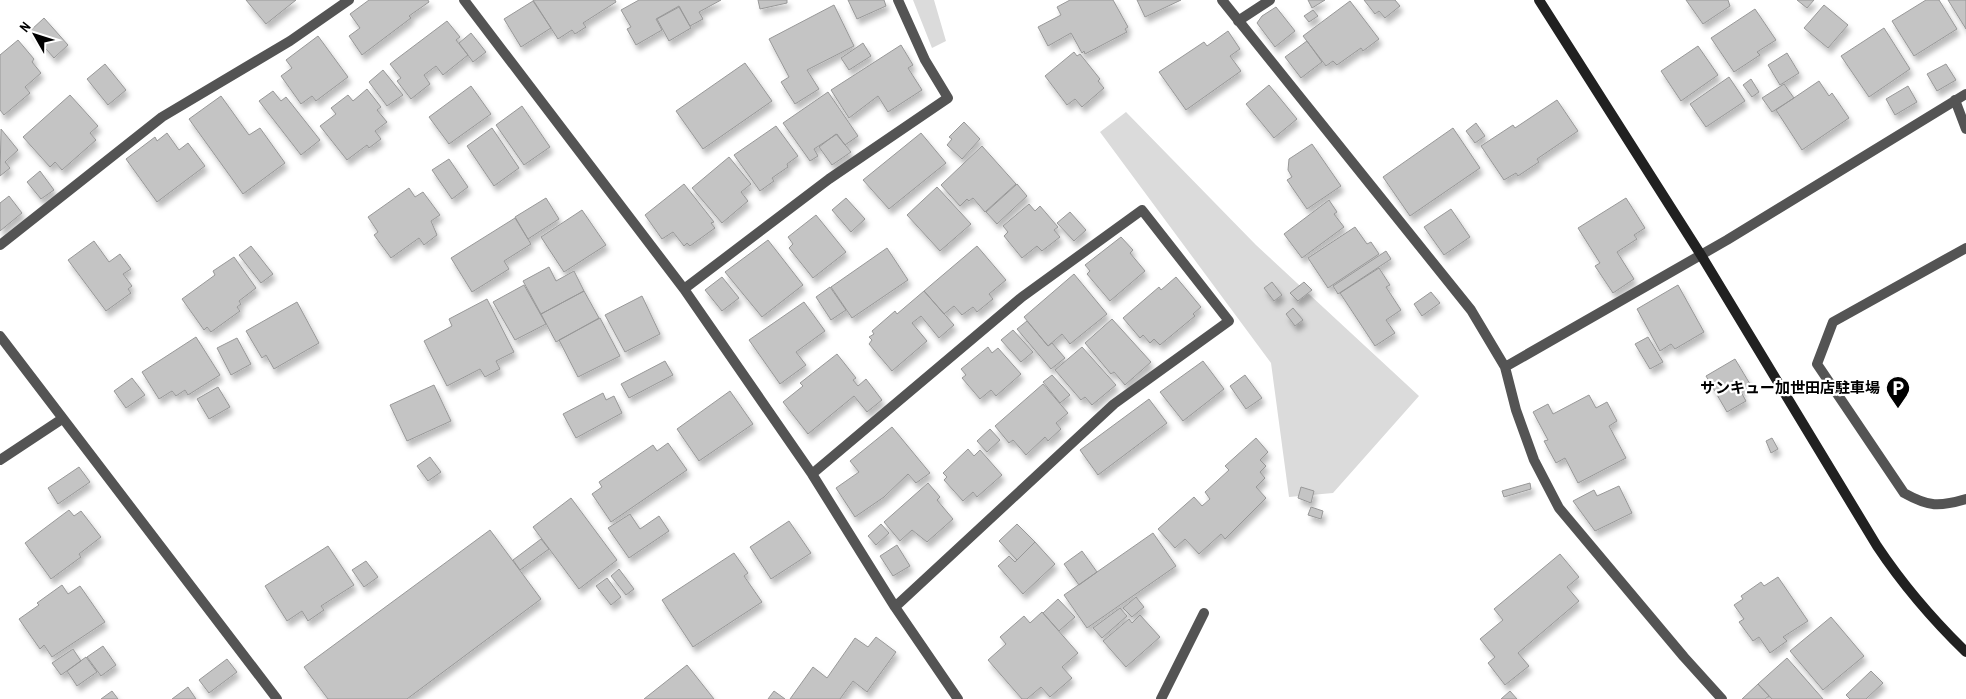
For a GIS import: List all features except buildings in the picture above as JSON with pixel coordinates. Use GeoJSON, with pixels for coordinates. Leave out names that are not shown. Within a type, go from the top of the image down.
{"type":"FeatureCollection","features":[{"type":"Feature","properties":{"kind":"street"},"geometry":{"type":"LineString","coordinates":[[0,245],[162,117],[290,41],[349,0]]}},
{"type":"Feature","properties":{"kind":"street"},"geometry":{"type":"LineString","coordinates":[[464,0],[684,289],[812,474],[895,607],[958,699]]}},
{"type":"Feature","properties":{"kind":"street"},"geometry":{"type":"LineString","coordinates":[[684,289],[829,178],[948,98],[925,60],[898,0]]}},
{"type":"Feature","properties":{"kind":"street"},"geometry":{"type":"LineString","coordinates":[[1222,0],[1471,310],[1505,367],[1516,410],[1534,460],[1559,508],[1684,657],[1722,699]]}},
{"type":"Feature","properties":{"kind":"street"},"geometry":{"type":"LineString","coordinates":[[1238,21],[1270,0]]}},
{"type":"Feature","properties":{"kind":"street"},"geometry":{"type":"LineString","coordinates":[[1540,0],[1701,255],[1886,560],[1900,580],[1940,627],[1966,652]]}},
{"type":"Feature","properties":{"kind":"street"},"geometry":{"type":"LineString","coordinates":[[1505,367],[1701,255],[1966,94]]}},
{"type":"Feature","properties":{"kind":"street"},"geometry":{"type":"LineString","coordinates":[[1955,100],[1966,128]]}},
{"type":"Feature","properties":{"kind":"street"},"geometry":{"type":"LineString","coordinates":[[812,474],[1022,297],[1142,210],[1229,321],[1114,404],[895,607]]}},
{"type":"Feature","properties":{"kind":"street"},"geometry":{"type":"LineString","coordinates":[[1966,248],[1833,322],[1817,364],[1904,492],[1924,504],[1946,505],[1966,499]]}},
{"type":"Feature","properties":{"kind":"street"},"geometry":{"type":"LineString","coordinates":[[0,336],[273,697]]}},
{"type":"Feature","properties":{"kind":"street"},"geometry":{"type":"LineString","coordinates":[[0,460],[62,419]]}},
{"type":"Feature","properties":{"kind":"street"},"geometry":{"type":"LineString","coordinates":[[1161,699],[1204,613]]}},
{"type":"Feature","properties":{"kind":"shaded area"},"geometry":{"type":"Polygon","coordinates":[[[913,0],[934,0],[946,41],[932,48],[913,0]]]}},
{"type":"Feature","properties":{"kind":"shaded area"},"geometry":{"type":"Polygon","coordinates":[[[1126,112],[1256,245],[1419,396],[1333,493],[1289,497],[1271,363],[1100,132],[1126,112]]]}},
{"type":"Feature","properties":{"kind":"place","name":"サンキュー加世田店駐車場"},"geometry":{"type":"Point","coordinates":[1898,409]}}]}
